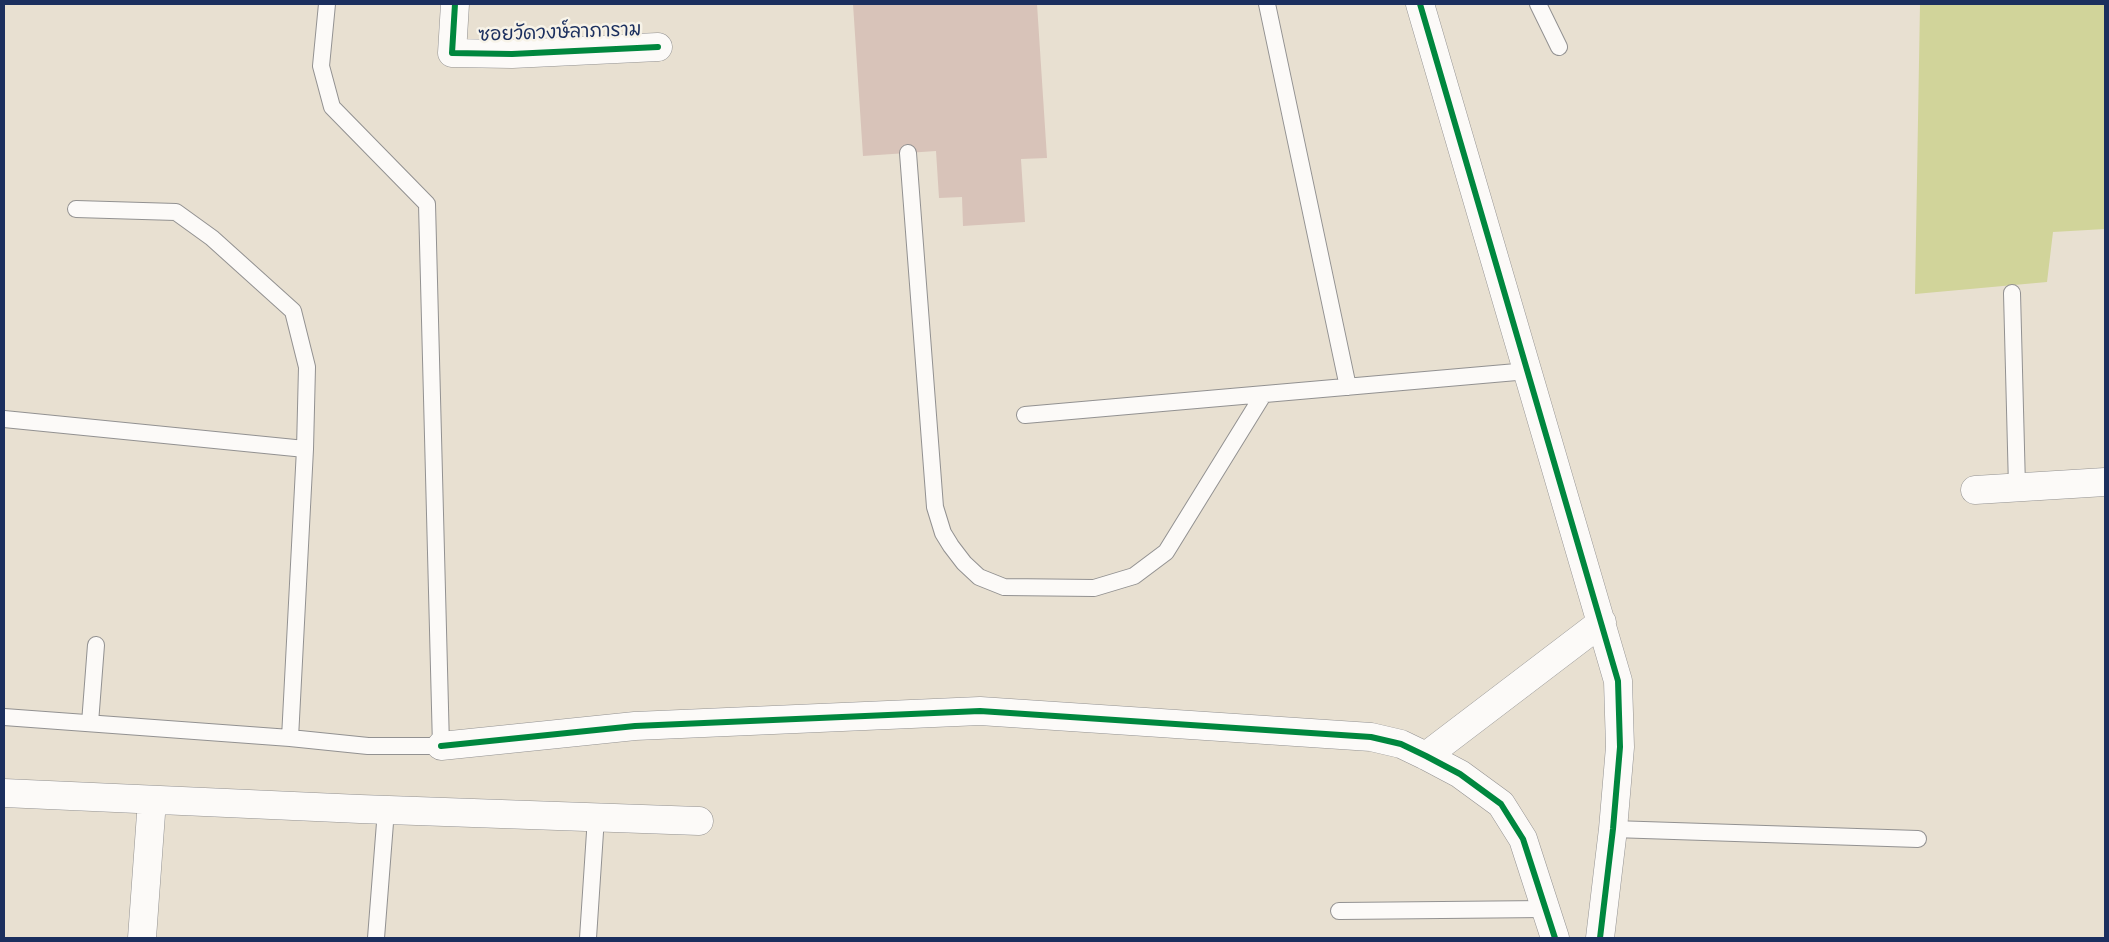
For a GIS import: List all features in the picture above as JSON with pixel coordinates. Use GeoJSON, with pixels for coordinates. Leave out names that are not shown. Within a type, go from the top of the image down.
{"type":"FeatureCollection","features":[{"type":"Feature","properties":{"kind":"street","name":"ซอยวัดวงษ์ลาภาราม"},"geometry":{"type":"LineString","coordinates":[[455,4],[452,53],[512,54],[658,46]]}},
{"type":"Feature","properties":{"kind":"street"},"geometry":{"type":"LineString","coordinates":[[1420,4],[1618,681],[1620,747],[1613,829],[1600,938]]}},
{"type":"Feature","properties":{"kind":"street"},"geometry":{"type":"LineString","coordinates":[[1975,490],[2105,482]]}},
{"type":"Feature","properties":{"kind":"street"},"geometry":{"type":"LineString","coordinates":[[1426,756],[1602,622]]}},
{"type":"Feature","properties":{"kind":"street"},"geometry":{"type":"LineString","coordinates":[[441,746],[635,726],[980,711],[1371,737],[1401,744],[1426,756],[1460,774],[1501,804],[1523,839],[1554,938]]}},
{"type":"Feature","properties":{"kind":"street"},"geometry":{"type":"LineString","coordinates":[[4,793],[386,810],[699,821]]}},
{"type":"Feature","properties":{"kind":"street"},"geometry":{"type":"LineString","coordinates":[[142,938],[152,800]]}},
{"type":"Feature","properties":{"kind":"lane"},"geometry":{"type":"LineString","coordinates":[[4,718],[290,738],[368,746],[441,746],[427,204],[332,107],[322,66],[327,4]]}},
{"type":"Feature","properties":{"kind":"lane"},"geometry":{"type":"LineString","coordinates":[[1267,4],[1348,387]]}},
{"type":"Feature","properties":{"kind":"lane"},"geometry":{"type":"LineString","coordinates":[[1538,4],[1559,47]]}},
{"type":"Feature","properties":{"kind":"lane"},"geometry":{"type":"LineString","coordinates":[[908,153],[934,506],[943,533],[951,546],[964,563],[979,577],[1004,586],[1094,588],[1134,576],[1166,552],[1263,395]]}},
{"type":"Feature","properties":{"kind":"lane"},"geometry":{"type":"LineString","coordinates":[[76,209],[176,212],[212,238],[292,311],[307,367],[305,449],[290,738]]}},
{"type":"Feature","properties":{"kind":"lane"},"geometry":{"type":"LineString","coordinates":[[2012,293],[2017,487]]}},
{"type":"Feature","properties":{"kind":"lane"},"geometry":{"type":"LineString","coordinates":[[1025,415],[1528,371]]}},
{"type":"Feature","properties":{"kind":"lane"},"geometry":{"type":"LineString","coordinates":[[4,419],[305,449]]}},
{"type":"Feature","properties":{"kind":"lane"},"geometry":{"type":"LineString","coordinates":[[90,723],[96,645]]}},
{"type":"Feature","properties":{"kind":"lane"},"geometry":{"type":"LineString","coordinates":[[376,938],[386,810]]}},
{"type":"Feature","properties":{"kind":"lane"},"geometry":{"type":"LineString","coordinates":[[588,938],[596,817]]}},
{"type":"Feature","properties":{"kind":"lane"},"geometry":{"type":"LineString","coordinates":[[1613,829],[1918,840]]}},
{"type":"Feature","properties":{"kind":"lane"},"geometry":{"type":"LineString","coordinates":[[1339,911],[1545,909]]}},
{"type":"Feature","properties":{"kind":"green space"},"geometry":{"type":"Polygon","coordinates":[[[1920,4],[2105,4],[2105,229],[2053,232],[2047,282],[1915,294],[1920,4]]]}},
{"type":"Feature","properties":{"kind":"building"},"geometry":{"type":"Polygon","coordinates":[[[853,4],[1037,4],[1047,158],[1021,159],[1025,222],[963,226],[962,197],[939,198],[936,151],[863,156],[853,4]]]}},
{"type":"Feature","properties":{"kind":"cycle path"},"geometry":{"type":"LineString","coordinates":[[455,4],[452,53],[512,54],[658,47]]}},
{"type":"Feature","properties":{"kind":"cycle path"},"geometry":{"type":"LineString","coordinates":[[1420,4],[1618,681],[1620,747],[1613,829],[1600,938]]}},
{"type":"Feature","properties":{"kind":"cycle path"},"geometry":{"type":"LineString","coordinates":[[441,746],[635,726],[980,711],[1371,737],[1401,744],[1426,756],[1460,774],[1501,804],[1523,839],[1555,938]]}}]}
